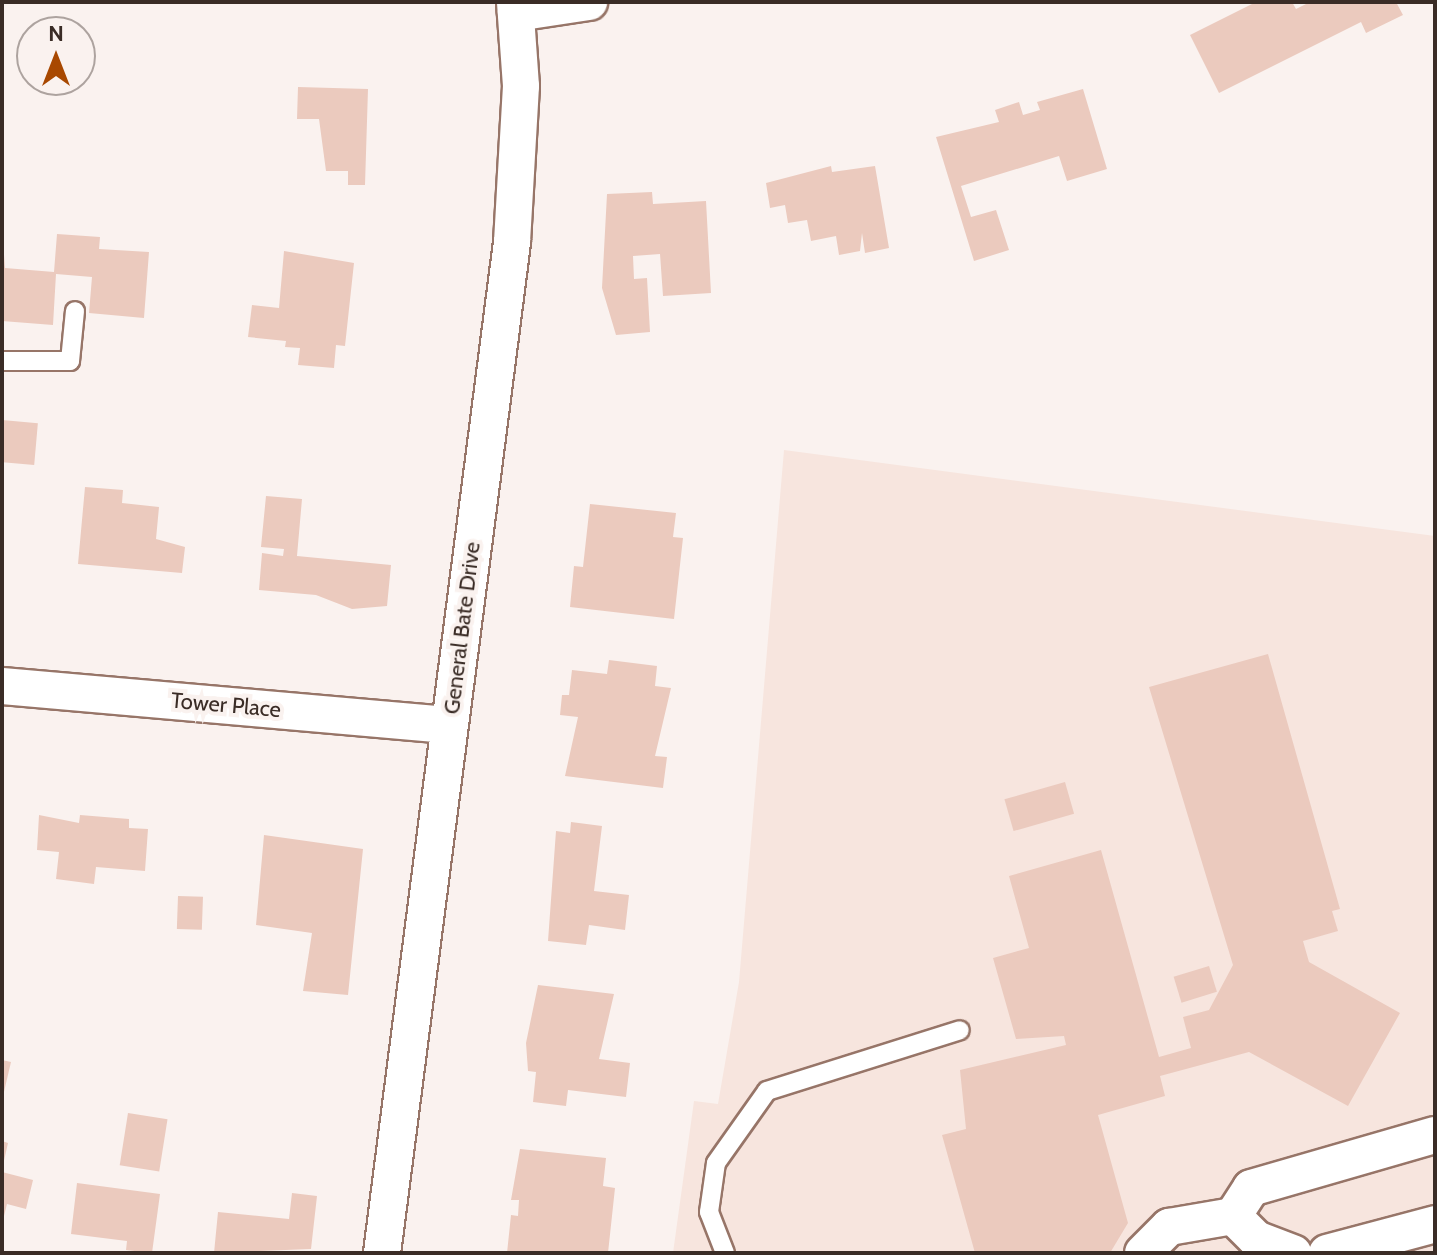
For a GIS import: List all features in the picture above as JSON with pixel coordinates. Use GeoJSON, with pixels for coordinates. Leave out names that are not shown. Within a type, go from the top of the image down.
{"type":"FeatureCollection","features":[{"type":"Feature","properties":{"kind":"street"},"geometry":{"type":"LineString","coordinates":[[516,7],[589,2]]}},
{"type":"Feature","properties":{"kind":"street","name":"General Bate Drive"},"geometry":{"type":"LineString","coordinates":[[382,1253],[518,183],[516,7]]}},
{"type":"Feature","properties":{"kind":"street","name":"Tower Place"},"geometry":{"type":"LineString","coordinates":[[2,686],[449,725]]}},
{"type":"Feature","properties":{"kind":"street"},"geometry":{"type":"LineString","coordinates":[[1143,1253],[1169,1227],[1233,1216],[1251,1188],[1435,1135]]}},
{"type":"Feature","properties":{"kind":"street"},"geometry":{"type":"LineString","coordinates":[[1233,1216],[1256,1239],[1293,1253]]}},
{"type":"Feature","properties":{"kind":"street"},"geometry":{"type":"LineString","coordinates":[[1327,1253],[1435,1224]]}},
{"type":"Feature","properties":{"kind":"lane"},"geometry":{"type":"LineString","coordinates":[[2,361],[70,361],[75,311]]}},
{"type":"Feature","properties":{"kind":"lane"},"geometry":{"type":"LineString","coordinates":[[725,1253],[709,1212],[716,1163],[767,1091],[960,1030]]}},
{"type":"Feature","properties":{"kind":"shaded area"},"geometry":{"type":"Polygon","coordinates":[[[784,450],[1435,536],[1435,1253],[673,1253],[694,1101],[718,1104],[739,982],[784,450]]]}},
{"type":"Feature","properties":{"kind":"building"},"geometry":{"type":"Polygon","coordinates":[[[1256,2],[1292,2],[1296,9],[1310,2],[1396,2],[1403,15],[1366,33],[1361,22],[1219,93],[1190,35],[1256,2]]]}},
{"type":"Feature","properties":{"kind":"building"},"geometry":{"type":"Polygon","coordinates":[[[298,87],[368,89],[365,185],[348,185],[348,171],[326,171],[319,119],[297,119],[298,87]]]}},
{"type":"Feature","properties":{"kind":"building"},"geometry":{"type":"Polygon","coordinates":[[[1083,89],[1107,169],[1067,181],[1059,156],[961,186],[971,217],[996,210],[1009,250],[974,261],[936,137],[999,122],[995,110],[1019,102],[1023,115],[1040,110],[1037,102],[1083,89]]]}},
{"type":"Feature","properties":{"kind":"building"},"geometry":{"type":"Polygon","coordinates":[[[831,166],[832,172],[875,166],[889,248],[865,253],[862,233],[860,251],[839,255],[836,236],[811,241],[807,220],[788,223],[785,205],[770,208],[766,183],[831,166]]]}},
{"type":"Feature","properties":{"kind":"building"},"geometry":{"type":"Polygon","coordinates":[[[652,192],[653,204],[706,201],[711,293],[663,296],[660,254],[633,256],[634,279],[647,278],[650,332],[616,335],[602,288],[607,194],[652,192]]]}},
{"type":"Feature","properties":{"kind":"building"},"geometry":{"type":"Polygon","coordinates":[[[2,228],[5,268],[54,272],[57,234],[100,237],[99,249],[149,252],[144,318],[89,313],[92,277],[56,274],[53,325],[2,321],[2,228]]]}},
{"type":"Feature","properties":{"kind":"building"},"geometry":{"type":"Polygon","coordinates":[[[284,251],[354,263],[345,346],[336,345],[334,368],[298,365],[300,348],[285,347],[286,341],[248,337],[252,305],[279,308],[284,251]]]}},
{"type":"Feature","properties":{"kind":"building"},"geometry":{"type":"Polygon","coordinates":[[[2,420],[38,423],[34,465],[2,462],[2,420]]]}},
{"type":"Feature","properties":{"kind":"building"},"geometry":{"type":"Polygon","coordinates":[[[85,487],[123,490],[122,503],[159,507],[156,539],[185,547],[182,573],[78,564],[85,487]]]}},
{"type":"Feature","properties":{"kind":"building"},"geometry":{"type":"Polygon","coordinates":[[[266,496],[302,499],[297,556],[391,565],[387,606],[352,609],[316,595],[259,590],[262,553],[283,556],[284,549],[261,547],[266,496]]]}},
{"type":"Feature","properties":{"kind":"building"},"geometry":{"type":"Polygon","coordinates":[[[590,504],[676,513],[673,537],[683,538],[674,619],[570,607],[574,566],[583,567],[590,504]]]}},
{"type":"Feature","properties":{"kind":"building"},"geometry":{"type":"Polygon","coordinates":[[[1268,654],[1340,909],[1332,911],[1338,931],[1303,941],[1309,962],[1400,1013],[1348,1106],[1249,1052],[1160,1076],[1165,1096],[1098,1115],[1128,1223],[1110,1253],[975,1253],[942,1135],[966,1129],[960,1070],[1066,1045],[1064,1036],[1016,1039],[993,958],[1029,948],[1009,876],[1101,850],[1159,1057],[1191,1048],[1183,1017],[1209,1010],[1233,965],[1149,687],[1268,654]]]}},
{"type":"Feature","properties":{"kind":"building"},"geometry":{"type":"Polygon","coordinates":[[[609,660],[657,666],[655,686],[671,688],[655,756],[667,757],[663,788],[565,776],[578,717],[560,715],[562,695],[569,695],[572,670],[607,674],[609,660]]]}},
{"type":"Feature","properties":{"kind":"building"},"geometry":{"type":"Polygon","coordinates":[[[1065,782],[1074,814],[1014,831],[1004,799],[1065,782]]]}},
{"type":"Feature","properties":{"kind":"building"},"geometry":{"type":"Polygon","coordinates":[[[39,815],[79,823],[80,815],[129,819],[129,828],[148,829],[145,871],[96,867],[94,884],[56,879],[59,852],[37,850],[39,815]]]}},
{"type":"Feature","properties":{"kind":"building"},"geometry":{"type":"Polygon","coordinates":[[[571,822],[602,826],[594,891],[629,895],[625,930],[589,925],[586,945],[548,941],[556,831],[570,833],[571,822]]]}},
{"type":"Feature","properties":{"kind":"building"},"geometry":{"type":"Polygon","coordinates":[[[264,835],[363,849],[348,995],[303,991],[312,933],[256,925],[264,835]]]}},
{"type":"Feature","properties":{"kind":"building"},"geometry":{"type":"Polygon","coordinates":[[[178,896],[203,897],[202,930],[177,929],[178,896]]]}},
{"type":"Feature","properties":{"kind":"building"},"geometry":{"type":"Polygon","coordinates":[[[1209,966],[1217,992],[1182,1003],[1174,977],[1209,966]]]}},
{"type":"Feature","properties":{"kind":"building"},"geometry":{"type":"Polygon","coordinates":[[[538,985],[614,994],[599,1059],[630,1063],[626,1097],[568,1090],[566,1106],[533,1102],[536,1072],[528,1071],[526,1043],[538,985]]]}},
{"type":"Feature","properties":{"kind":"building"},"geometry":{"type":"Polygon","coordinates":[[[2,1060],[11,1062],[3,1096],[2,1096],[2,1060]]]}},
{"type":"Feature","properties":{"kind":"building"},"geometry":{"type":"Polygon","coordinates":[[[128,1113],[168,1119],[159,1172],[120,1165],[128,1113]]]}},
{"type":"Feature","properties":{"kind":"building"},"geometry":{"type":"Polygon","coordinates":[[[2,1141],[8,1143],[3,1165],[2,1164],[2,1141]]]}},
{"type":"Feature","properties":{"kind":"building"},"geometry":{"type":"Polygon","coordinates":[[[520,1149],[606,1158],[603,1186],[615,1188],[608,1253],[507,1253],[511,1215],[518,1216],[519,1200],[511,1200],[520,1149]]]}},
{"type":"Feature","properties":{"kind":"building"},"geometry":{"type":"Polygon","coordinates":[[[2,1172],[33,1180],[26,1209],[7,1204],[3,1220],[2,1172]]]}},
{"type":"Feature","properties":{"kind":"building"},"geometry":{"type":"Polygon","coordinates":[[[77,1183],[160,1194],[152,1253],[126,1250],[127,1241],[71,1234],[77,1183]]]}},
{"type":"Feature","properties":{"kind":"building"},"geometry":{"type":"Polygon","coordinates":[[[292,1193],[317,1196],[311,1249],[214,1253],[218,1212],[289,1219],[292,1193]]]}}]}
